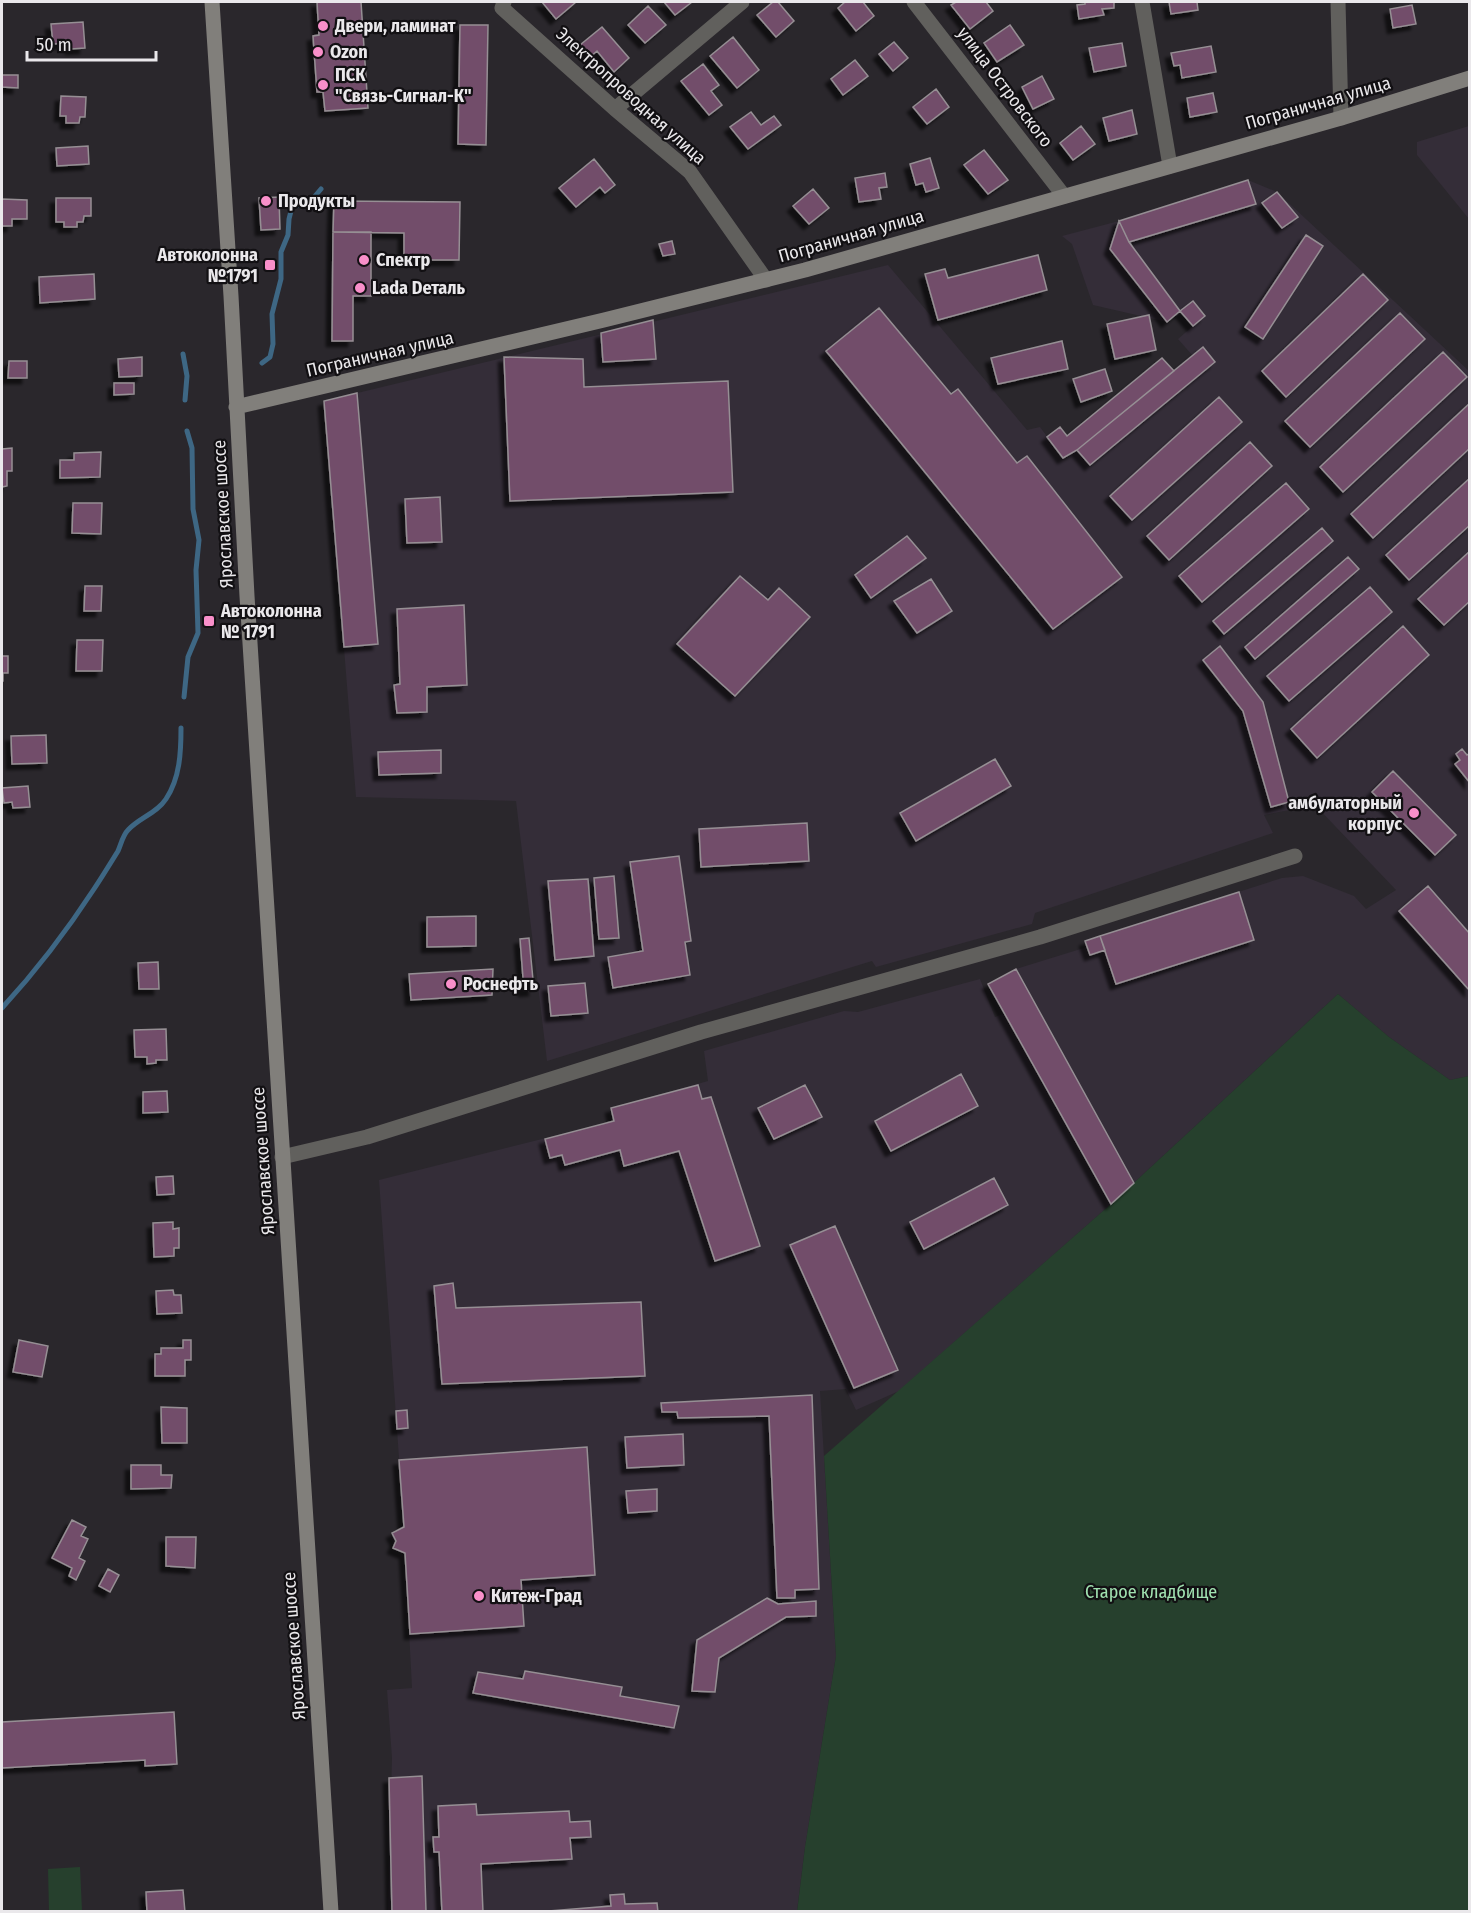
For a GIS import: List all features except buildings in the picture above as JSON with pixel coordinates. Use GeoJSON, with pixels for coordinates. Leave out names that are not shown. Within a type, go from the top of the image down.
{"type":"FeatureCollection","features":[{"type":"Feature","properties":{"kind":"main road","name":"Ярославское шоссе"},"geometry":{"type":"LineString","coordinates":[[212,2],[282,1157],[331,1911]]}},
{"type":"Feature","properties":{"kind":"main road","name":"Пограничная улица"},"geometry":{"type":"LineString","coordinates":[[236,407],[766,280],[1341,118],[1470,78]]}},
{"type":"Feature","properties":{"kind":"street"},"geometry":{"type":"LineString","coordinates":[[615,109],[742,2]]}},
{"type":"Feature","properties":{"kind":"street","name":"улица Островского"},"geometry":{"type":"LineString","coordinates":[[914,2],[1064,196]]}},
{"type":"Feature","properties":{"kind":"street"},"geometry":{"type":"LineString","coordinates":[[1142,2],[1170,166]]}},
{"type":"Feature","properties":{"kind":"street"},"geometry":{"type":"LineString","coordinates":[[1338,2],[1341,118]]}},
{"type":"Feature","properties":{"kind":"street","name":"Электропроводная улица"},"geometry":{"type":"LineString","coordinates":[[503,5],[615,109],[690,172],[766,280]]}},
{"type":"Feature","properties":{"kind":"street"},"geometry":{"type":"LineString","coordinates":[[282,1157],[367,1137],[701,1032],[1040,937],[1295,856]]}},
{"type":"Feature","properties":{"kind":"shaded area"},"geometry":{"type":"Polygon","coordinates":[[[1470,126],[1469,219],[1417,155],[1417,142],[1470,126]]]}},
{"type":"Feature","properties":{"kind":"shaded area"},"geometry":{"type":"Polygon","coordinates":[[[1248,180],[1277,192],[1469,371],[1469,1076],[1450,1080],[1389,1037],[1338,994],[1111,1204],[899,1391],[856,1410],[846,1389],[820,1391],[836,1656],[797,1911],[388,1911],[392,1758],[387,1690],[412,1688],[405,1553],[393,1548],[392,1533],[404,1527],[379,1180],[614,1121],[611,1108],[708,1081],[704,1051],[844,1011],[858,1012],[980,979],[995,1017],[1005,1013],[988,984],[1016,969],[1087,947],[1085,941],[1282,878],[1303,876],[1354,896],[1366,909],[1396,890],[1315,805],[1264,815],[1273,833],[1035,913],[1032,924],[876,967],[872,961],[547,1061],[516,801],[356,797],[324,401],[888,265],[1027,430],[1040,427],[1063,458],[1077,450],[1193,356],[1178,339],[1193,326],[1180,311],[1167,322],[1093,305],[1072,244],[1062,236],[1119,221],[1248,180]]]}},
{"type":"Feature","properties":{"kind":"green space","name":"Старое кладбище"},"geometry":{"type":"Polygon","coordinates":[[[1338,994],[1389,1037],[1450,1080],[1469,1076],[1469,1911],[797,1912],[805,1847],[836,1656],[824,1456],[1111,1204],[1338,994]]]}},
{"type":"Feature","properties":{"kind":"green space"},"geometry":{"type":"Polygon","coordinates":[[[80,1867],[82,1911],[49,1911],[48,1869],[80,1867]]]}},
{"type":"Feature","properties":{"kind":"waterway"},"geometry":{"type":"LineString","coordinates":[[262,363],[270,357],[273,344],[272,314],[281,279],[281,252],[288,235],[292,207],[310,202],[321,189]]}},
{"type":"Feature","properties":{"kind":"waterway"},"geometry":{"type":"LineString","coordinates":[[183,354],[187,376],[185,400]]}},
{"type":"Feature","properties":{"kind":"waterway"},"geometry":{"type":"LineString","coordinates":[[184,697],[188,657],[198,633],[196,570],[199,540],[193,509],[192,448],[187,431]]}},
{"type":"Feature","properties":{"kind":"waterway"},"geometry":{"type":"LineString","coordinates":[[2,1008],[73,921],[118,851],[126,832],[158,808],[166,799],[177,774],[181,728]]}},
{"type":"Feature","properties":{"kind":"place","name":"Двери, ламинат"},"geometry":{"type":"Point","coordinates":[323,26]}},
{"type":"Feature","properties":{"kind":"place","name":"Ozon"},"geometry":{"type":"Point","coordinates":[318,52]}},
{"type":"Feature","properties":{"kind":"place","name":"ПСК \"Связь-Сигнал-К\""},"geometry":{"type":"Point","coordinates":[323,85]}},
{"type":"Feature","properties":{"kind":"place","name":"Продукты"},"geometry":{"type":"Point","coordinates":[266,201]}},
{"type":"Feature","properties":{"kind":"place","name":"Спектр"},"geometry":{"type":"Point","coordinates":[364,260]}},
{"type":"Feature","properties":{"kind":"place","name":"Автоколонна №1791"},"geometry":{"type":"Point","coordinates":[270,265]}},
{"type":"Feature","properties":{"kind":"place","name":"Lada Dеталь"},"geometry":{"type":"Point","coordinates":[360,288]}},
{"type":"Feature","properties":{"kind":"place","name":"Автоколонна № 1791"},"geometry":{"type":"Point","coordinates":[209,621]}},
{"type":"Feature","properties":{"kind":"place","name":"амбулаторный корпус"},"geometry":{"type":"Point","coordinates":[1414,813]}},
{"type":"Feature","properties":{"kind":"place","name":"Роснефть"},"geometry":{"type":"Point","coordinates":[451,984]}},
{"type":"Feature","properties":{"kind":"place","name":"Китеж-Град"},"geometry":{"type":"Point","coordinates":[479,1596]}}]}
